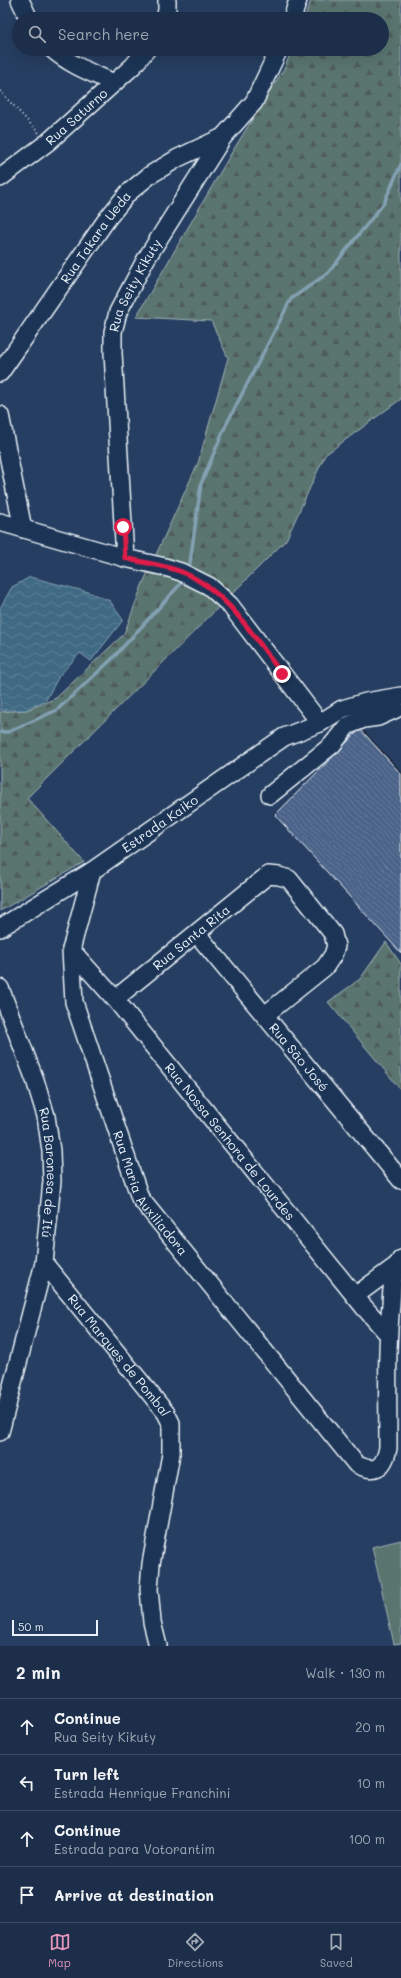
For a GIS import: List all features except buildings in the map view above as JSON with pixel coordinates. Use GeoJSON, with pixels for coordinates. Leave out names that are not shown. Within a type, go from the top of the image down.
{"type":"FeatureCollection","features":[{"type":"Feature","properties":{"kind":"street"},"geometry":{"type":"LineString","coordinates":[[20,0],[26,12]]}},
{"type":"Feature","properties":{"kind":"street"},"geometry":{"type":"LineString","coordinates":[[166,12],[167,0]]}},
{"type":"Feature","properties":{"kind":"street"},"geometry":{"type":"LineString","coordinates":[[294,12],[298,0]]}},
{"type":"Feature","properties":{"kind":"street"},"geometry":{"type":"LineString","coordinates":[[60,56],[77,66],[114,83]]}},
{"type":"Feature","properties":{"kind":"street","name":"Rua Saturno"},"geometry":{"type":"LineString","coordinates":[[0,178],[48,142],[133,66],[141,56]]}},
{"type":"Feature","properties":{"kind":"street","name":"Rua Seity Kikuty"},"geometry":{"type":"LineString","coordinates":[[125,558],[113,361],[113,332],[118,312],[146,259],[223,137],[254,102],[276,56]]}},
{"type":"Feature","properties":{"kind":"street","name":"Rua Takara Ueda"},"geometry":{"type":"LineString","coordinates":[[0,373],[107,219],[128,193],[150,175],[178,158],[223,137]]}},
{"type":"Feature","properties":{"kind":"street"},"geometry":{"type":"LineString","coordinates":[[0,415],[23,529]]}},
{"type":"Feature","properties":{"kind":"street"},"geometry":{"type":"LineString","coordinates":[[0,522],[125,558],[181,572],[217,592],[230,605],[320,723]]}},
{"type":"Feature","properties":{"kind":"street","name":"Estrada Kaiko"},"geometry":{"type":"LineString","coordinates":[[0,928],[92,870],[284,737],[320,723],[342,709],[366,702],[397,705]]}},
{"type":"Feature","properties":{"kind":"street"},"geometry":{"type":"LineString","coordinates":[[270,794],[332,745],[347,726],[364,719],[378,717],[397,705]]}},
{"type":"Feature","properties":{"kind":"street","name":"Rua Maria Auxiliadora"},"geometry":{"type":"LineString","coordinates":[[92,870],[72,950],[74,1002],[112,1119],[140,1198],[356,1464],[364,1468],[373,1469],[381,1466],[386,1459],[388,1448],[388,1334]]}},
{"type":"Feature","properties":{"kind":"street","name":"Rua Santa Rita"},"geometry":{"type":"LineString","coordinates":[[115,999],[268,876],[279,876],[289,879],[333,934],[336,946],[333,955],[325,967],[265,1014]]}},
{"type":"Feature","properties":{"kind":"street","name":"Rua São José"},"geometry":{"type":"LineString","coordinates":[[197,934],[265,1014],[401,1180]]}},
{"type":"Feature","properties":{"kind":"street","name":"Rua Nossa Senhora de Lourdes"},"geometry":{"type":"LineString","coordinates":[[72,950],[115,999],[355,1296],[388,1334]]}},
{"type":"Feature","properties":{"kind":"street","name":"Rua Baronesa de Itú"},"geometry":{"type":"LineString","coordinates":[[0,988],[35,1080],[50,1131],[52,1181],[44,1263],[0,1432]]}},
{"type":"Feature","properties":{"kind":"street"},"geometry":{"type":"LineString","coordinates":[[355,1296],[399,1262]]}},
{"type":"Feature","properties":{"kind":"street"},"geometry":{"type":"LineString","coordinates":[[388,1334],[393,1281],[399,1262]]}},
{"type":"Feature","properties":{"kind":"street","name":"Rua Marques de Pombal"},"geometry":{"type":"LineString","coordinates":[[44,1263],[166,1413],[171,1424],[171,1454],[151,1564],[149,1589],[152,1622],[158,1646]]}},
{"type":"Feature","properties":{"kind":"path"},"geometry":{"type":"LineString","coordinates":[[0,91],[48,142]]}},
{"type":"Feature","properties":{"kind":"green space"},"geometry":{"type":"Polygon","coordinates":[[[311,0],[401,0],[401,399],[325,455],[286,540],[27,798],[84,862],[0,911],[0,712],[27,710],[56,698],[124,634],[143,583],[198,463],[228,358],[211,321],[136,317],[232,152],[285,67],[289,56],[389,56],[389,12],[307,12],[311,0]]]}},
{"type":"Feature","properties":{"kind":"green space"},"geometry":{"type":"Polygon","coordinates":[[[386,942],[401,964],[401,1090],[328,1002],[360,979],[386,942]]]}},
{"type":"Feature","properties":{"kind":"green space"},"geometry":{"type":"Polygon","coordinates":[[[401,1540],[401,1643],[394,1644],[372,1547],[401,1540]]]}},
{"type":"Feature","properties":{"kind":"water"},"geometry":{"type":"Polygon","coordinates":[[[30,577],[88,592],[110,601],[123,620],[91,661],[80,653],[59,676],[46,700],[26,710],[0,710],[0,608],[12,587],[30,577]]]}},
{"type":"Feature","properties":{"kind":"waterway"},"geometry":{"type":"LineString","coordinates":[[189,570],[201,484],[225,427],[291,299],[328,273],[384,203],[401,164]]}},
{"type":"Feature","properties":{"kind":"waterway"},"geometry":{"type":"LineString","coordinates":[[0,732],[8,732],[57,710],[112,659],[185,579]]}},
{"type":"Feature","properties":{"kind":"route"},"geometry":{"type":"LineString","coordinates":[[123,527],[125,558],[181,572],[209,586],[230,605],[282,674]]}}]}
